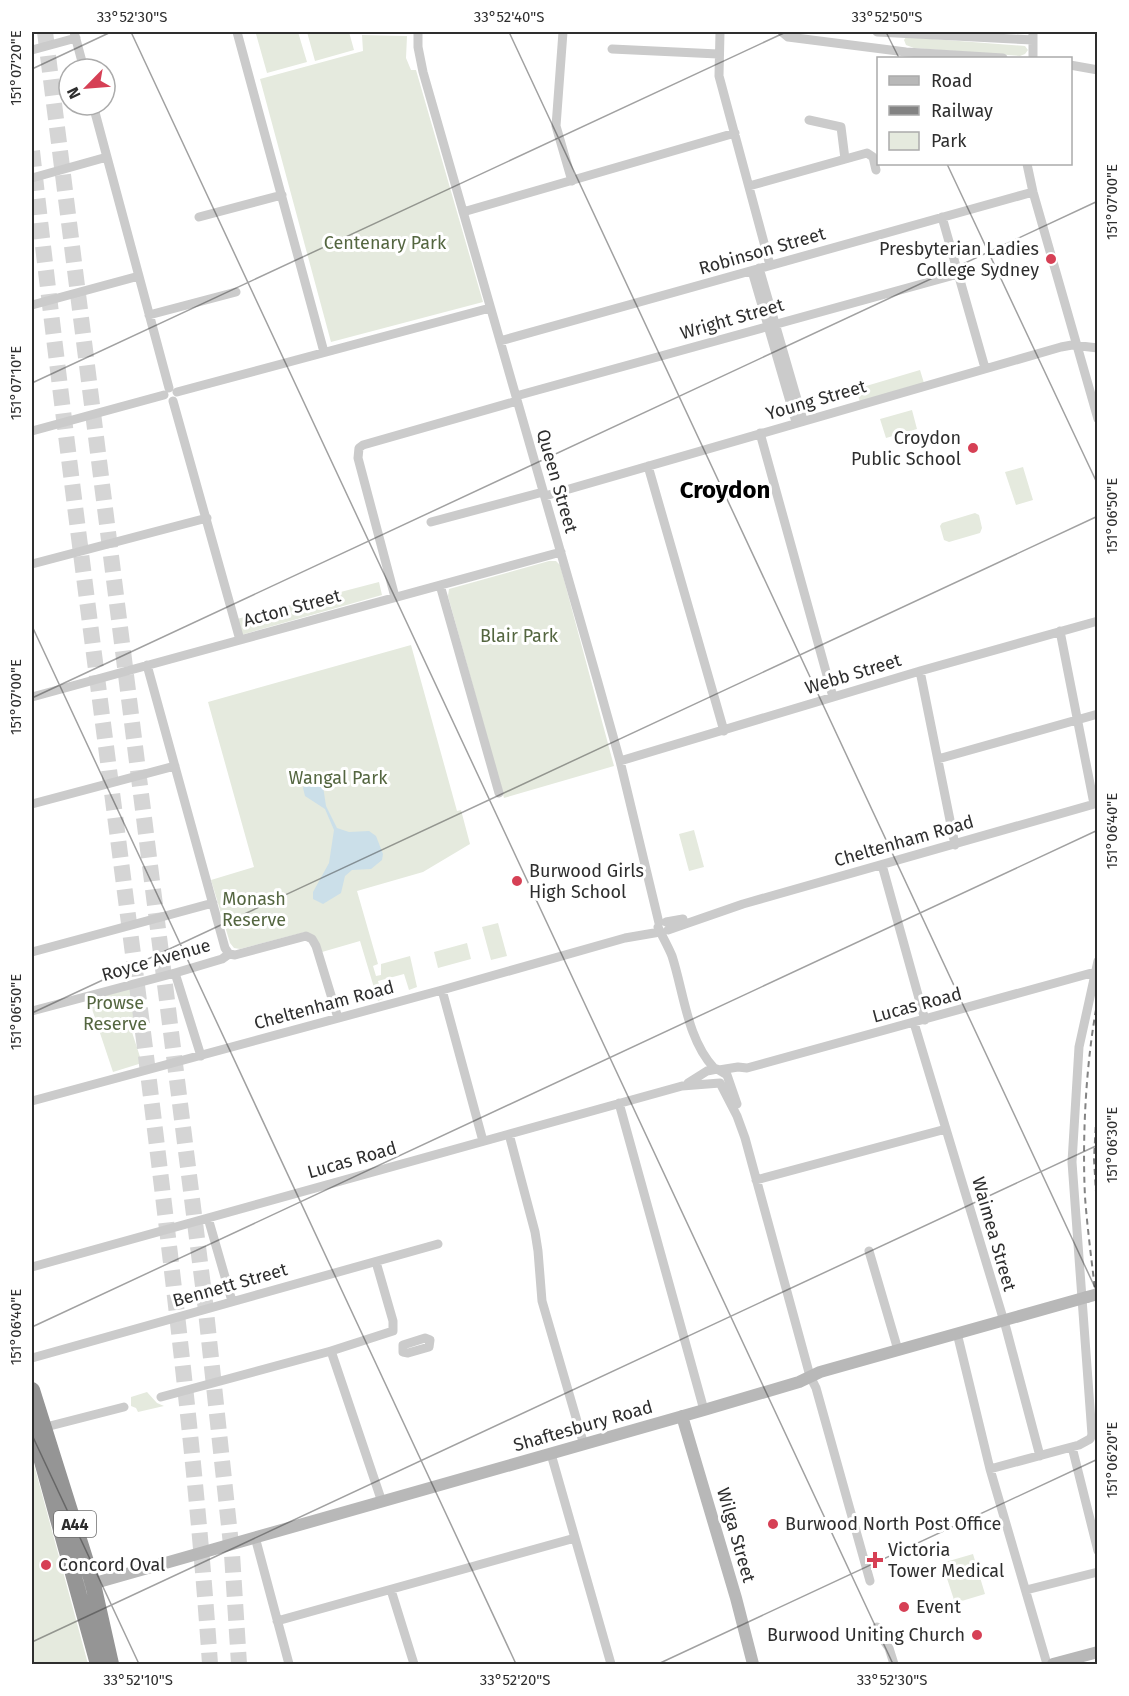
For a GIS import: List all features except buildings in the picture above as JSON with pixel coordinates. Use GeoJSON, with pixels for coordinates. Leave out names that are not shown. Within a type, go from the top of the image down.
{"type":"FeatureCollection","features":[{"type":"Feature","properties":{"kind":"highway","name":"A44"},"geometry":{"type":"LineString","coordinates":[[32,1390],[36,1428],[111,1665]]}},
{"type":"Feature","properties":{"kind":"highway","name":"A44"},"geometry":{"type":"LineString","coordinates":[[86,1586],[98,1665]]}},
{"type":"Feature","properties":{"kind":"main road","name":"Shaftesbury Road"},"geometry":{"type":"LineString","coordinates":[[86,1586],[704,1410],[799,1382],[810,1376],[1089,1296]]}},
{"type":"Feature","properties":{"kind":"main road","name":"Wilga Street"},"geometry":{"type":"LineString","coordinates":[[682,1416],[753,1665]]}},
{"type":"Feature","properties":{"kind":"main road"},"geometry":{"type":"LineString","coordinates":[[1053,1665],[1098,1652]]}},
{"type":"Feature","properties":{"kind":"street"},"geometry":{"type":"LineString","coordinates":[[237,32],[324,352]]}},
{"type":"Feature","properties":{"kind":"street","name":"Queen Street"},"geometry":{"type":"LineString","coordinates":[[412,32],[417,67],[423,72]]}},
{"type":"Feature","properties":{"kind":"street","name":"Queen Street"},"geometry":{"type":"LineString","coordinates":[[418,32],[418,47],[423,72],[620,761],[655,899],[693,1032],[712,1071],[727,1075],[724,1082],[737,1116],[810,1376],[816,1388],[867,1582]]}},
{"type":"Feature","properties":{"kind":"street"},"geometry":{"type":"LineString","coordinates":[[563,32],[556,126],[572,181]]}},
{"type":"Feature","properties":{"kind":"street"},"geometry":{"type":"LineString","coordinates":[[720,32],[719,76],[725,106],[735,133],[770,265]]}},
{"type":"Feature","properties":{"kind":"street"},"geometry":{"type":"LineString","coordinates":[[782,32],[788,37],[906,52],[987,57]]}},
{"type":"Feature","properties":{"kind":"street"},"geometry":{"type":"LineString","coordinates":[[877,32],[1033,36],[1032,57]]}},
{"type":"Feature","properties":{"kind":"street"},"geometry":{"type":"LineString","coordinates":[[32,50],[75,35],[81,57]]}},
{"type":"Feature","properties":{"kind":"street"},"geometry":{"type":"LineString","coordinates":[[612,49],[718,54]]}},
{"type":"Feature","properties":{"kind":"street"},"geometry":{"type":"LineString","coordinates":[[1072,65],[1098,70]]}},
{"type":"Feature","properties":{"kind":"street"},"geometry":{"type":"LineString","coordinates":[[96,117],[240,640]]}},
{"type":"Feature","properties":{"kind":"street"},"geometry":{"type":"LineString","coordinates":[[809,120],[841,127],[845,159]]}},
{"type":"Feature","properties":{"kind":"street"},"geometry":{"type":"LineString","coordinates":[[463,212],[735,133]]}},
{"type":"Feature","properties":{"kind":"street"},"geometry":{"type":"LineString","coordinates":[[749,186],[870,154],[876,170]]}},
{"type":"Feature","properties":{"kind":"street"},"geometry":{"type":"LineString","coordinates":[[32,178],[107,157]]}},
{"type":"Feature","properties":{"kind":"street"},"geometry":{"type":"LineString","coordinates":[[1027,165],[1098,419]]}},
{"type":"Feature","properties":{"kind":"street","name":"Robinson Street"},"geometry":{"type":"LineString","coordinates":[[500,341],[1033,192]]}},
{"type":"Feature","properties":{"kind":"street"},"geometry":{"type":"LineString","coordinates":[[199,217],[282,195]]}},
{"type":"Feature","properties":{"kind":"street"},"geometry":{"type":"LineString","coordinates":[[942,217],[985,368]]}},
{"type":"Feature","properties":{"kind":"street"},"geometry":{"type":"LineString","coordinates":[[756,269],[799,421]]}},
{"type":"Feature","properties":{"kind":"street","name":"Wright Street"},"geometry":{"type":"LineString","coordinates":[[394,597],[358,452],[363,445],[516,398],[957,274]]}},
{"type":"Feature","properties":{"kind":"street"},"geometry":{"type":"LineString","coordinates":[[32,305],[139,276]]}},
{"type":"Feature","properties":{"kind":"street"},"geometry":{"type":"LineString","coordinates":[[149,315],[236,292]]}},
{"type":"Feature","properties":{"kind":"street"},"geometry":{"type":"LineString","coordinates":[[32,431],[490,308]]}},
{"type":"Feature","properties":{"kind":"street","name":"Young Street"},"geometry":{"type":"LineString","coordinates":[[431,522],[648,466],[1061,347],[1098,348]]}},
{"type":"Feature","properties":{"kind":"street"},"geometry":{"type":"LineString","coordinates":[[760,433],[833,697]]}},
{"type":"Feature","properties":{"kind":"street"},"geometry":{"type":"LineString","coordinates":[[648,466],[724,731]]}},
{"type":"Feature","properties":{"kind":"street"},"geometry":{"type":"LineString","coordinates":[[32,564],[207,518]]}},
{"type":"Feature","properties":{"kind":"street","name":"Acton Street"},"geometry":{"type":"LineString","coordinates":[[32,697],[561,552]]}},
{"type":"Feature","properties":{"kind":"street"},"geometry":{"type":"LineString","coordinates":[[440,585],[499,793]]}},
{"type":"Feature","properties":{"kind":"street","name":"Webb Street"},"geometry":{"type":"LineString","coordinates":[[620,761],[920,671],[1098,621]]}},
{"type":"Feature","properties":{"kind":"street"},"geometry":{"type":"LineString","coordinates":[[1060,631],[1096,804]]}},
{"type":"Feature","properties":{"kind":"street"},"geometry":{"type":"LineString","coordinates":[[147,665],[225,948],[230,954]]}},
{"type":"Feature","properties":{"kind":"street"},"geometry":{"type":"LineString","coordinates":[[920,671],[955,845]]}},
{"type":"Feature","properties":{"kind":"street"},"geometry":{"type":"LineString","coordinates":[[938,759],[1098,714]]}},
{"type":"Feature","properties":{"kind":"street"},"geometry":{"type":"LineString","coordinates":[[32,804],[175,766]]}},
{"type":"Feature","properties":{"kind":"street","name":"Cheltenham Road"},"geometry":{"type":"LineString","coordinates":[[32,1101],[442,990],[1096,804]]}},
{"type":"Feature","properties":{"kind":"street"},"geometry":{"type":"LineString","coordinates":[[882,865],[925,1020]]}},
{"type":"Feature","properties":{"kind":"street"},"geometry":{"type":"LineString","coordinates":[[32,952],[213,903]]}},
{"type":"Feature","properties":{"kind":"street","name":"Royce Avenue"},"geometry":{"type":"LineString","coordinates":[[32,1011],[175,973],[222,959],[230,954],[235,955],[302,937],[312,939],[316,946],[338,1018]]}},
{"type":"Feature","properties":{"kind":"street"},"geometry":{"type":"LineString","coordinates":[[990,1469],[1072,1447],[1090,1439],[1093,1427],[1089,1296],[1072,1162],[1079,1047],[1098,961]]}},
{"type":"Feature","properties":{"kind":"street","name":"Lucas Road"},"geometry":{"type":"LineString","coordinates":[[32,1267],[682,1086],[724,1082],[747,1068],[1095,972]]}},
{"type":"Feature","properties":{"kind":"street"},"geometry":{"type":"LineString","coordinates":[[175,973],[201,1056]]}},
{"type":"Feature","properties":{"kind":"street"},"geometry":{"type":"LineString","coordinates":[[442,990],[483,1141]]}},
{"type":"Feature","properties":{"kind":"street","name":"Waimea Street"},"geometry":{"type":"LineString","coordinates":[[914,1023],[1003,1320],[1040,1456]]}},
{"type":"Feature","properties":{"kind":"street","name":"Lucas Road"},"geometry":{"type":"LineString","coordinates":[[682,1086],[712,1071],[747,1068]]}},
{"type":"Feature","properties":{"kind":"street"},"geometry":{"type":"LineString","coordinates":[[619,1103],[704,1410]]}},
{"type":"Feature","properties":{"kind":"street"},"geometry":{"type":"LineString","coordinates":[[756,1180],[946,1129]]}},
{"type":"Feature","properties":{"kind":"street"},"geometry":{"type":"LineString","coordinates":[[509,1134],[535,1232],[542,1301],[584,1444]]}},
{"type":"Feature","properties":{"kind":"street"},"geometry":{"type":"LineString","coordinates":[[208,1218],[232,1301]]}},
{"type":"Feature","properties":{"kind":"street","name":"Bennett Street"},"geometry":{"type":"LineString","coordinates":[[32,1358],[438,1244]]}},
{"type":"Feature","properties":{"kind":"street"},"geometry":{"type":"LineString","coordinates":[[869,1251],[898,1350]]}},
{"type":"Feature","properties":{"kind":"street"},"geometry":{"type":"LineString","coordinates":[[376,1262],[393,1321],[393,1331],[403,1345]]}},
{"type":"Feature","properties":{"kind":"street"},"geometry":{"type":"LineString","coordinates":[[161,1397],[393,1331]]}},
{"type":"Feature","properties":{"kind":"street"},"geometry":{"type":"LineString","coordinates":[[957,1333],[990,1469],[1047,1665]]}},
{"type":"Feature","properties":{"kind":"street"},"geometry":{"type":"LineString","coordinates":[[331,1350],[382,1502]]}},
{"type":"Feature","properties":{"kind":"street"},"geometry":{"type":"LineString","coordinates":[[36,1428],[124,1407]]}},
{"type":"Feature","properties":{"kind":"street"},"geometry":{"type":"LineString","coordinates":[[1072,1447],[1098,1551]]}},
{"type":"Feature","properties":{"kind":"street"},"geometry":{"type":"LineString","coordinates":[[551,1454],[611,1665]]}},
{"type":"Feature","properties":{"kind":"street"},"geometry":{"type":"LineString","coordinates":[[255,1537],[289,1665]]}},
{"type":"Feature","properties":{"kind":"street"},"geometry":{"type":"LineString","coordinates":[[277,1621],[575,1538]]}},
{"type":"Feature","properties":{"kind":"street"},"geometry":{"type":"LineString","coordinates":[[1026,1590],[1098,1572]]}},
{"type":"Feature","properties":{"kind":"street"},"geometry":{"type":"LineString","coordinates":[[391,1590],[414,1665]]}},
{"type":"Feature","properties":{"kind":"street"},"geometry":{"type":"LineString","coordinates":[[880,1634],[889,1648],[894,1665]]}},
{"type":"Feature","properties":{"kind":"green space"},"geometry":{"type":"Polygon","coordinates":[[[298,32],[307,62],[267,73],[256,34],[298,32]]]}},
{"type":"Feature","properties":{"kind":"green space"},"geometry":{"type":"Polygon","coordinates":[[[307,32],[349,32],[354,50],[315,61],[307,32]]]}},
{"type":"Feature","properties":{"kind":"green space","name":"Centenary Park"},"geometry":{"type":"Polygon","coordinates":[[[362,35],[407,36],[406,58],[411,70],[416,70],[483,302],[331,342],[260,79],[363,51],[362,35]]]}},
{"type":"Feature","properties":{"kind":"green space"},"geometry":{"type":"Polygon","coordinates":[[[906,37],[1025,46],[1028,50],[1020,56],[914,48],[906,45],[904,40],[906,37]]]}},
{"type":"Feature","properties":{"kind":"green space"},"geometry":{"type":"Polygon","coordinates":[[[920,370],[924,383],[860,402],[856,389],[920,370]]]}},
{"type":"Feature","properties":{"kind":"green space"},"geometry":{"type":"Polygon","coordinates":[[[912,410],[917,429],[886,438],[880,419],[912,410]]]}},
{"type":"Feature","properties":{"kind":"green space"},"geometry":{"type":"Polygon","coordinates":[[[1023,467],[1033,500],[1016,505],[1005,472],[1023,467]]]}},
{"type":"Feature","properties":{"kind":"green space"},"geometry":{"type":"Polygon","coordinates":[[[975,513],[979,515],[982,528],[980,533],[949,542],[944,540],[940,526],[942,523],[975,513]]]}},
{"type":"Feature","properties":{"kind":"green space","name":"Blair Park"},"geometry":{"type":"Polygon","coordinates":[[[556,561],[560,565],[614,766],[504,798],[448,596],[449,589],[556,561]]]}},
{"type":"Feature","properties":{"kind":"green space"},"geometry":{"type":"Polygon","coordinates":[[[379,582],[382,595],[241,635],[237,619],[379,582]]]}},
{"type":"Feature","properties":{"kind":"green space","name":"Wangal Park"},"geometry":{"type":"Polygon","coordinates":[[[411,645],[457,811],[461,810],[470,844],[423,872],[357,891],[378,964],[373,966],[376,976],[381,975],[381,964],[410,956],[417,987],[409,990],[404,974],[378,981],[383,999],[378,1001],[360,941],[322,952],[315,937],[305,932],[240,949],[234,948],[230,943],[211,880],[254,867],[208,702],[411,645]]]}},
{"type":"Feature","properties":{"kind":"green space"},"geometry":{"type":"Polygon","coordinates":[[[694,830],[704,867],[689,871],[679,834],[694,830]]]}},
{"type":"Feature","properties":{"kind":"green space"},"geometry":{"type":"Polygon","coordinates":[[[498,923],[507,956],[491,960],[482,927],[498,923]]]}},
{"type":"Feature","properties":{"kind":"green space"},"geometry":{"type":"Polygon","coordinates":[[[467,943],[471,959],[438,968],[434,952],[467,943]]]}},
{"type":"Feature","properties":{"kind":"green space","name":"Prowse Reserve"},"geometry":{"type":"Polygon","coordinates":[[[133,988],[141,1023],[130,1026],[142,1063],[113,1072],[89,1000],[133,988]]]}},
{"type":"Feature","properties":{"kind":"green space"},"geometry":{"type":"Polygon","coordinates":[[[147,1392],[157,1403],[164,1406],[138,1412],[131,1406],[131,1397],[147,1392]]]}},
{"type":"Feature","properties":{"kind":"green space","name":"Concord Oval"},"geometry":{"type":"Polygon","coordinates":[[[32,1457],[88,1664],[32,1664],[32,1457]]]}},
{"type":"Feature","properties":{"kind":"green space"},"geometry":{"type":"Polygon","coordinates":[[[973,1554],[985,1594],[955,1603],[942,1563],[973,1554]]]}},
{"type":"Feature","properties":{"kind":"water"},"geometry":{"type":"Polygon","coordinates":[[[315,779],[323,786],[326,806],[337,828],[349,832],[369,831],[376,836],[383,854],[382,860],[371,869],[352,870],[345,876],[341,893],[323,904],[313,899],[313,892],[329,863],[334,830],[325,809],[305,796],[303,788],[305,783],[315,779]]]}},
{"type":"Feature","properties":{"kind":"tunnel"},"geometry":{"type":"LineString","coordinates":[[45,32],[205,1302],[232,1554],[239,1664]]}},
{"type":"Feature","properties":{"kind":"tunnel"},"geometry":{"type":"LineString","coordinates":[[32,151],[173,1279],[190,1433],[210,1664]]}},
{"type":"Feature","properties":{"kind":"railway"},"geometry":{"type":"LineString","coordinates":[[1098,999],[1088,1072],[1084,1149],[1085,1197],[1098,1317]]}},
{"type":"Feature","properties":{"kind":"railway"},"geometry":{"type":"LineString","coordinates":[[1098,1085],[1094,1159],[1098,1224]]}},
{"type":"Feature","properties":{"kind":"place","name":"Presbyterian Ladies College Sydney"},"geometry":{"type":"Point","coordinates":[1051,259]}},
{"type":"Feature","properties":{"kind":"place","name":"Croydon Public School"},"geometry":{"type":"Point","coordinates":[973,448]}},
{"type":"Feature","properties":{"kind":"place","name":"Burwood Girls High School"},"geometry":{"type":"Point","coordinates":[517,881]}},
{"type":"Feature","properties":{"kind":"place","name":"Burwood North Post Office"},"geometry":{"type":"Point","coordinates":[773,1524]}},
{"type":"Feature","properties":{"kind":"place","name":"Victoria Tower Medical"},"geometry":{"type":"Point","coordinates":[875,1560]}},
{"type":"Feature","properties":{"kind":"place","name":"Concord Oval"},"geometry":{"type":"Point","coordinates":[46,1565]}},
{"type":"Feature","properties":{"kind":"place","name":"Event"},"geometry":{"type":"Point","coordinates":[904,1607]}},
{"type":"Feature","properties":{"kind":"place","name":"Burwood Uniting Church"},"geometry":{"type":"Point","coordinates":[977,1635]}},
{"type":"Feature","properties":{"kind":"district","name":"Croydon"},"geometry":{"type":"Point","coordinates":[725,490]}},
{"type":"Feature","properties":{"kind":"park label","name":"Monash Reserve"},"geometry":{"type":"Point","coordinates":[254,909]}}]}
